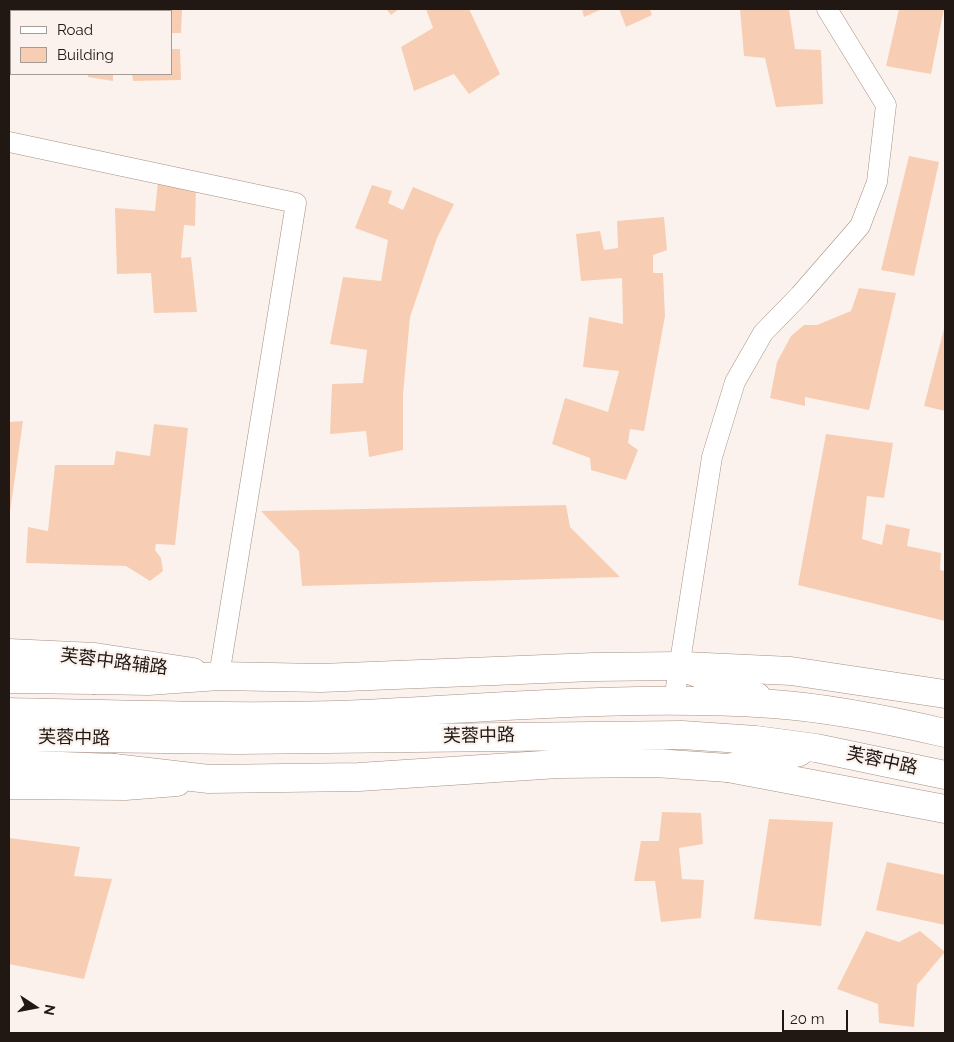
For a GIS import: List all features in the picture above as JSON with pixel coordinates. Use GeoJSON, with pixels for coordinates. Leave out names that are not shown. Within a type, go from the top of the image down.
{"type":"FeatureCollection","features":[{"type":"Feature","properties":{"kind":"main road","name":"芙蓉中路辅路"},"geometry":{"type":"LineString","coordinates":[[9,653],[95,657],[219,676]]}},
{"type":"Feature","properties":{"kind":"main road"},"geometry":{"type":"LineString","coordinates":[[680,666],[774,704]]}},
{"type":"Feature","properties":{"kind":"main road"},"geometry":{"type":"LineString","coordinates":[[9,679],[148,681],[219,676],[321,678],[594,667],[680,666],[791,671],[945,694]]}},
{"type":"Feature","properties":{"kind":"main road"},"geometry":{"type":"LineString","coordinates":[[362,726],[485,706],[674,700],[774,704],[902,723],[945,733]]}},
{"type":"Feature","properties":{"kind":"main road","name":"芙蓉中路"},"geometry":{"type":"LineString","coordinates":[[9,712],[241,716],[362,726],[682,735],[756,740],[816,748],[945,775]]}},
{"type":"Feature","properties":{"kind":"main road","name":"芙蓉中路"},"geometry":{"type":"LineString","coordinates":[[9,737],[190,740],[362,726]]}},
{"type":"Feature","properties":{"kind":"main road"},"geometry":{"type":"LineString","coordinates":[[728,768],[816,748]]}},
{"type":"Feature","properties":{"kind":"main road"},"geometry":{"type":"LineString","coordinates":[[9,785],[125,786],[209,779],[359,777],[558,764],[654,762],[728,768],[945,809]]}},
{"type":"Feature","properties":{"kind":"main road"},"geometry":{"type":"LineString","coordinates":[[9,764],[114,768],[209,779]]}},
{"type":"Feature","properties":{"kind":"street"},"geometry":{"type":"LineString","coordinates":[[674,700],[712,457],[735,382],[763,333],[800,295],[860,226],[877,182],[886,105],[826,9]]}},
{"type":"Feature","properties":{"kind":"street"},"geometry":{"type":"LineString","coordinates":[[9,142],[296,203],[219,676]]}},
{"type":"Feature","properties":{"kind":"building"},"geometry":{"type":"Polygon","coordinates":[[[182,9],[181,33],[172,33],[172,10],[94,10],[182,9]]]}},
{"type":"Feature","properties":{"kind":"building"},"geometry":{"type":"Polygon","coordinates":[[[386,9],[399,9],[391,15],[386,9]]]}},
{"type":"Feature","properties":{"kind":"building"},"geometry":{"type":"Polygon","coordinates":[[[426,9],[469,9],[500,74],[469,94],[454,74],[414,91],[401,47],[433,28],[426,9]]]}},
{"type":"Feature","properties":{"kind":"building"},"geometry":{"type":"Polygon","coordinates":[[[582,9],[602,9],[584,17],[582,9]]]}},
{"type":"Feature","properties":{"kind":"building"},"geometry":{"type":"Polygon","coordinates":[[[619,9],[650,9],[652,15],[626,27],[619,9]]]}},
{"type":"Feature","properties":{"kind":"building"},"geometry":{"type":"Polygon","coordinates":[[[740,9],[789,9],[795,49],[821,50],[823,104],[776,107],[765,58],[744,56],[740,9]]]}},
{"type":"Feature","properties":{"kind":"building"},"geometry":{"type":"Polygon","coordinates":[[[899,9],[944,9],[931,74],[886,66],[899,9]]]}},
{"type":"Feature","properties":{"kind":"building"},"geometry":{"type":"Polygon","coordinates":[[[172,49],[180,49],[181,80],[133,81],[132,75],[172,75],[172,49]]]}},
{"type":"Feature","properties":{"kind":"building"},"geometry":{"type":"Polygon","coordinates":[[[88,75],[113,75],[113,81],[88,77],[88,75]]]}},
{"type":"Feature","properties":{"kind":"building"},"geometry":{"type":"Polygon","coordinates":[[[909,156],[939,162],[914,276],[881,270],[909,156]]]}},
{"type":"Feature","properties":{"kind":"building"},"geometry":{"type":"Polygon","coordinates":[[[158,181],[196,185],[195,226],[184,225],[181,258],[191,257],[197,312],[154,313],[151,273],[117,274],[115,208],[155,211],[158,181]]]}},
{"type":"Feature","properties":{"kind":"building"},"geometry":{"type":"Polygon","coordinates":[[[372,185],[392,191],[388,203],[403,210],[413,187],[454,204],[437,238],[410,317],[403,395],[403,450],[369,457],[366,431],[330,434],[332,384],[363,383],[367,350],[330,344],[343,277],[381,281],[388,240],[355,228],[372,185]]]}},
{"type":"Feature","properties":{"kind":"building"},"geometry":{"type":"Polygon","coordinates":[[[664,217],[667,250],[653,255],[653,273],[663,273],[665,316],[644,431],[630,429],[628,443],[638,450],[626,480],[591,470],[590,458],[552,444],[565,398],[608,412],[619,371],[583,367],[589,317],[623,324],[622,278],[581,281],[576,234],[600,231],[604,250],[618,248],[617,221],[664,217]]]}},
{"type":"Feature","properties":{"kind":"building"},"geometry":{"type":"Polygon","coordinates":[[[859,288],[896,293],[869,410],[805,397],[805,406],[770,398],[777,362],[791,336],[804,325],[817,325],[851,311],[859,288]]]}},
{"type":"Feature","properties":{"kind":"building"},"geometry":{"type":"Polygon","coordinates":[[[945,325],[945,411],[924,406],[945,325]]]}},
{"type":"Feature","properties":{"kind":"building"},"geometry":{"type":"Polygon","coordinates":[[[23,421],[10,512],[9,512],[9,422],[23,421]]]}},
{"type":"Feature","properties":{"kind":"building"},"geometry":{"type":"Polygon","coordinates":[[[154,424],[188,428],[175,545],[156,544],[155,550],[161,558],[163,571],[150,581],[126,566],[26,563],[28,527],[48,531],[55,465],[114,465],[116,451],[150,456],[154,424]]]}},
{"type":"Feature","properties":{"kind":"building"},"geometry":{"type":"Polygon","coordinates":[[[826,434],[893,443],[884,498],[867,496],[862,539],[882,545],[886,524],[910,529],[907,546],[941,553],[940,570],[945,571],[945,621],[798,585],[826,434]]]}},
{"type":"Feature","properties":{"kind":"building"},"geometry":{"type":"Polygon","coordinates":[[[566,505],[570,527],[620,577],[302,586],[299,551],[261,511],[566,505]]]}},
{"type":"Feature","properties":{"kind":"building"},"geometry":{"type":"Polygon","coordinates":[[[662,812],[701,813],[703,844],[679,848],[682,879],[704,880],[701,918],[661,922],[655,881],[634,881],[641,841],[659,841],[662,812]]]}},
{"type":"Feature","properties":{"kind":"building"},"geometry":{"type":"Polygon","coordinates":[[[769,819],[833,822],[821,926],[754,919],[769,819]]]}},
{"type":"Feature","properties":{"kind":"building"},"geometry":{"type":"Polygon","coordinates":[[[9,838],[80,847],[74,876],[112,879],[84,979],[9,964],[9,838]]]}},
{"type":"Feature","properties":{"kind":"building"},"geometry":{"type":"Polygon","coordinates":[[[887,862],[945,875],[945,925],[876,910],[887,862]]]}},
{"type":"Feature","properties":{"kind":"building"},"geometry":{"type":"Polygon","coordinates":[[[866,931],[899,942],[920,931],[945,952],[917,985],[914,1027],[879,1023],[878,1004],[837,989],[866,931]]]}}]}
